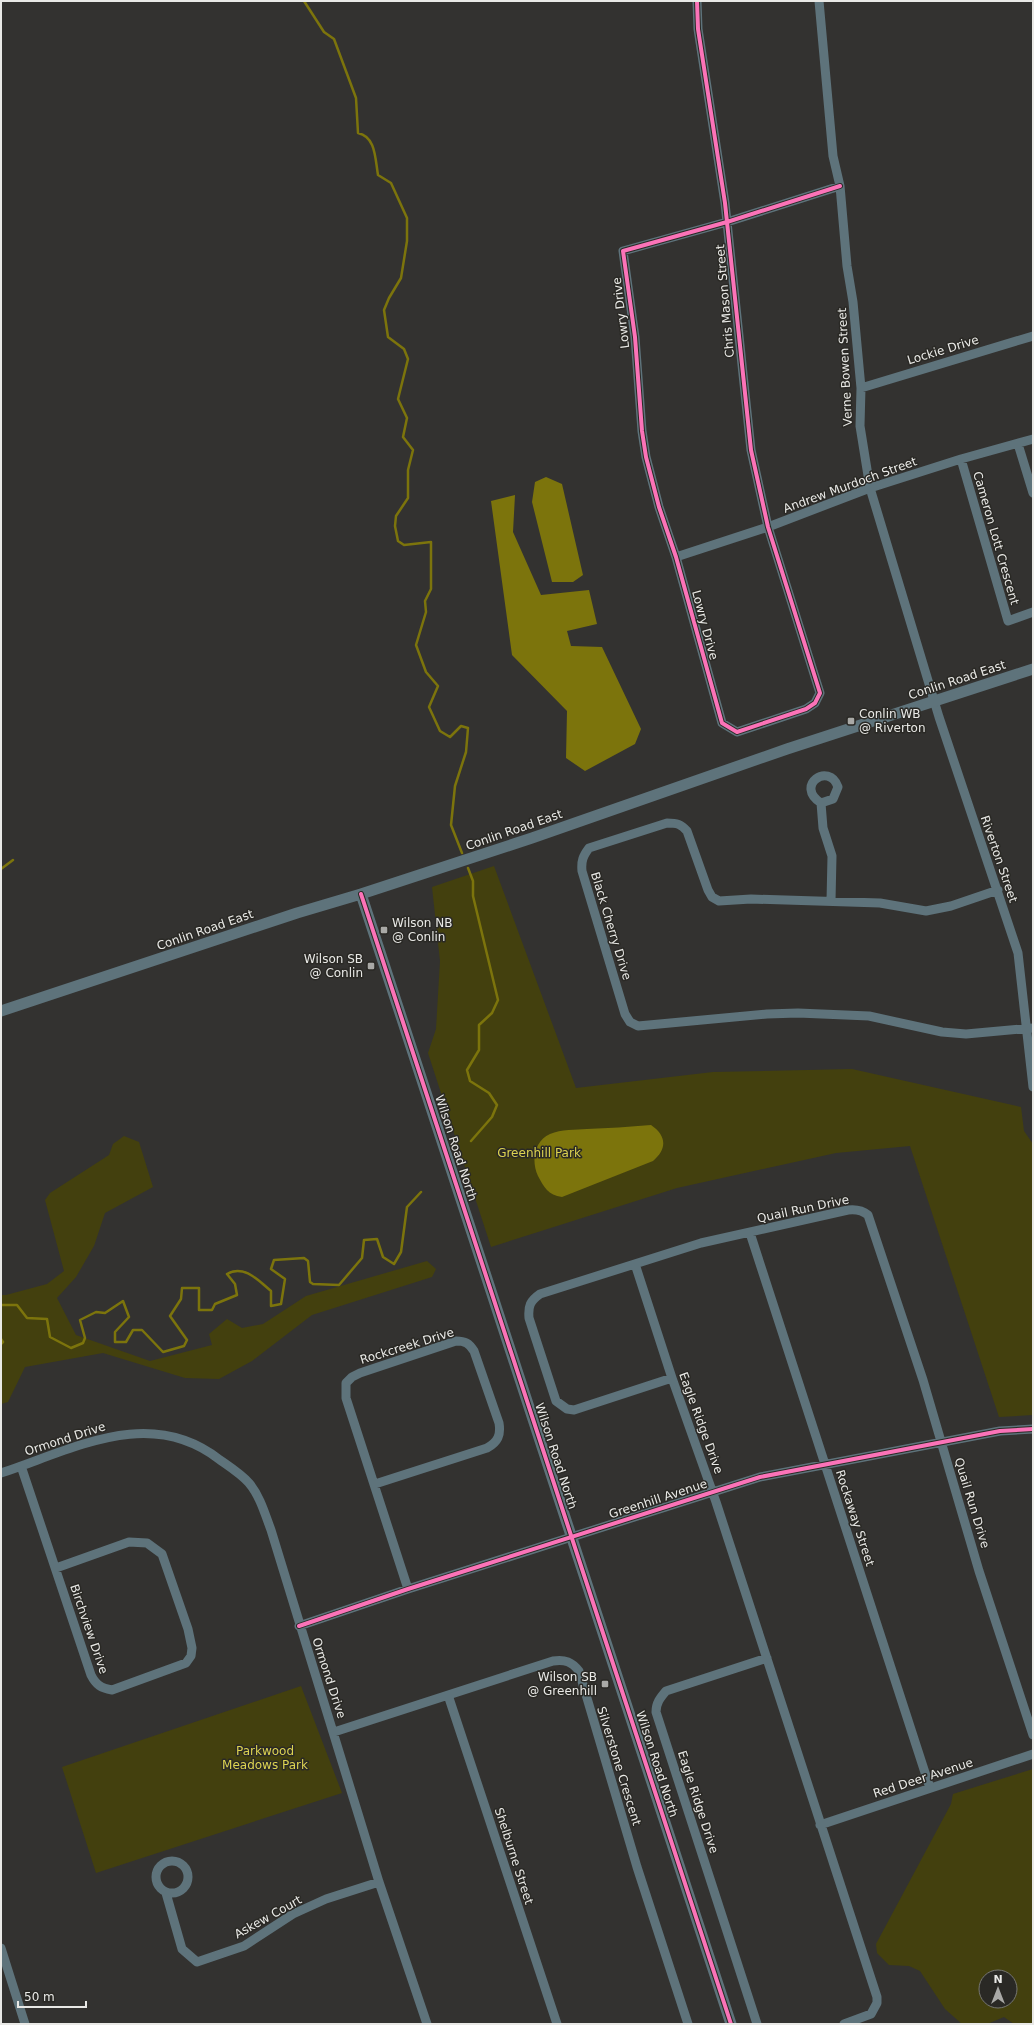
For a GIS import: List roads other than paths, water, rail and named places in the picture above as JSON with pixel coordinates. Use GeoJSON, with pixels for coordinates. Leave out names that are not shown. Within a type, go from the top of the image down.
{"type":"FeatureCollection","features":[{"type":"Feature","properties":{"kind":"street","name":"Chris Mason Street"},"geometry":{"type":"LineString","coordinates":[[697,1],[698,29],[728,222],[747,422],[751,450],[768,527]]}},
{"type":"Feature","properties":{"kind":"street","name":"Verne Bowen Street"},"geometry":{"type":"LineString","coordinates":[[819,1],[834,156],[840,186],[846,266],[853,302],[861,388],[860,426],[870,488],[934,700]]}},
{"type":"Feature","properties":{"kind":"street"},"geometry":{"type":"LineString","coordinates":[[728,222],[840,186]]}},
{"type":"Feature","properties":{"kind":"street","name":"Lowry Drive"},"geometry":{"type":"LineString","coordinates":[[728,222],[623,251],[634,337],[645,451],[659,507],[676,557],[722,723],[737,732],[806,709],[815,703],[820,693],[768,527]]}},
{"type":"Feature","properties":{"kind":"street","name":"Lockie Drive"},"geometry":{"type":"LineString","coordinates":[[861,388],[1033,336]]}},
{"type":"Feature","properties":{"kind":"street","name":"Andrew Murdoch Street"},"geometry":{"type":"LineString","coordinates":[[676,557],[768,527],[870,488],[961,459],[1033,439]]}},
{"type":"Feature","properties":{"kind":"street"},"geometry":{"type":"LineString","coordinates":[[1018,444],[1033,493]]}},
{"type":"Feature","properties":{"kind":"street","name":"Cameron Lott Crescent"},"geometry":{"type":"LineString","coordinates":[[961,459],[1008,621],[1033,612]]}},
{"type":"Feature","properties":{"kind":"street","name":"Conlin Road East"},"geometry":{"type":"LineString","coordinates":[[1,1011],[297,913],[361,894],[532,838],[787,749],[1033,669]]}},
{"type":"Feature","properties":{"kind":"street","name":"Riverton Street"},"geometry":{"type":"LineString","coordinates":[[934,700],[1018,953],[1030,1028],[1033,1087]]}},
{"type":"Feature","properties":{"kind":"street"},"geometry":{"type":"LineString","coordinates":[[821,803],[823,828],[832,856],[831,901]]}},
{"type":"Feature","properties":{"kind":"street","name":"Black Cherry Drive"},"geometry":{"type":"LineString","coordinates":[[998,890],[951,906],[926,910],[880,903],[752,899],[719,901],[712,897],[708,890],[687,832],[682,826],[676,823],[667,824],[589,848],[583,856],[581,862],[582,871],[625,1014],[630,1022],[638,1026],[767,1014],[798,1013],[869,1016],[942,1032],[966,1034],[1030,1028]]}},
{"type":"Feature","properties":{"kind":"street","name":"Wilson Road North"},"geometry":{"type":"LineString","coordinates":[[361,894],[731,2024]]}},
{"type":"Feature","properties":{"kind":"street","name":"Quail Run Drive"},"geometry":{"type":"LineString","coordinates":[[672,1378],[574,1410],[567,1409],[556,1401],[529,1318],[528,1308],[532,1299],[540,1294],[701,1243],[848,1210],[856,1209],[868,1215],[924,1380],[979,1571],[1033,1735]]}},
{"type":"Feature","properties":{"kind":"street","name":"Rockaway Street"},"geometry":{"type":"LineString","coordinates":[[750,1233],[930,1788]]}},
{"type":"Feature","properties":{"kind":"street","name":"Eagle Ridge Drive"},"geometry":{"type":"LineString","coordinates":[[635,1264],[672,1378],[713,1492],[877,1997],[877,2003],[871,2014],[844,2024]]}},
{"type":"Feature","properties":{"kind":"street","name":"Rockcreek Drive"},"geometry":{"type":"LineString","coordinates":[[375,1484],[487,1448],[494,1445],[499,1438],[500,1423],[474,1351],[470,1344],[463,1341],[456,1341],[360,1373],[352,1377],[346,1383],[346,1398],[408,1589]]}},
{"type":"Feature","properties":{"kind":"street","name":"Greenhill Avenue"},"geometry":{"type":"LineString","coordinates":[[299,1626],[408,1589],[777,1472],[1000,1431],[1033,1429]]}},
{"type":"Feature","properties":{"kind":"street","name":"Ormond Drive"},"geometry":{"type":"LineString","coordinates":[[1,1473],[98,1439],[139,1433],[156,1433],[188,1441],[210,1452],[249,1483],[260,1502],[271,1530],[299,1626],[334,1732],[379,1882],[427,2024]]}},
{"type":"Feature","properties":{"kind":"street","name":"Birchview Drive"},"geometry":{"type":"LineString","coordinates":[[22,1466],[91,1675],[96,1684],[104,1689],[112,1690],[186,1663],[192,1648],[188,1629],[162,1554],[147,1543],[129,1542],[56,1568]]}},
{"type":"Feature","properties":{"kind":"street","name":"Eagle Ridge Drive"},"geometry":{"type":"LineString","coordinates":[[757,2024],[656,1712],[656,1706],[658,1700],[666,1691],[767,1658]]}},
{"type":"Feature","properties":{"kind":"street","name":"Silverstone Crescent"},"geometry":{"type":"LineString","coordinates":[[334,1732],[553,1661],[560,1660],[568,1662],[579,1671],[637,1866],[688,2024]]}},
{"type":"Feature","properties":{"kind":"street","name":"Shelburne Street"},"geometry":{"type":"LineString","coordinates":[[448,1695],[557,2024]]}},
{"type":"Feature","properties":{"kind":"street","name":"Red Deer Avenue"},"geometry":{"type":"LineString","coordinates":[[820,1825],[1033,1754]]}},
{"type":"Feature","properties":{"kind":"street","name":"Askew Court"},"geometry":{"type":"LineString","coordinates":[[166,1893],[182,1949],[198,1962],[244,1946],[293,1914],[326,1899],[379,1882]]}},
{"type":"Feature","properties":{"kind":"street"},"geometry":{"type":"LineString","coordinates":[[1,1948],[26,2024]]}},
{"type":"Feature","properties":{"kind":"waterway"},"geometry":{"type":"LineString","coordinates":[[304,1],[324,32],[334,39],[356,98],[358,133],[364,135],[374,149],[378,175],[391,183],[407,218],[407,241],[401,278],[389,298],[384,310],[388,337],[404,349],[408,359],[398,399],[407,418],[403,437],[413,450],[408,470],[408,498],[396,516],[395,526],[398,541],[404,545],[431,542],[431,589],[425,601],[426,612],[416,645],[426,672],[438,686],[429,707],[440,731],[450,737],[461,726],[468,728],[466,752],[455,786],[451,825],[462,853]]}},
{"type":"Feature","properties":{"kind":"waterway"},"geometry":{"type":"LineString","coordinates":[[1,869],[13,860]]}},
{"type":"Feature","properties":{"kind":"waterway"},"geometry":{"type":"LineString","coordinates":[[468,868],[473,881],[473,896],[498,1000],[492,1013],[479,1025],[479,1050],[467,1070],[470,1081],[489,1093],[497,1105],[492,1117],[471,1141]]}},
{"type":"Feature","properties":{"kind":"waterway"},"geometry":{"type":"LineString","coordinates":[[1,1305],[17,1305],[27,1318],[47,1319],[50,1337],[71,1348],[83,1343],[85,1338],[80,1320],[96,1312],[105,1313],[123,1301],[129,1317],[115,1332],[115,1342],[126,1342],[133,1330],[142,1330],[163,1352],[184,1346],[187,1340],[170,1316],[181,1299],[182,1288],[199,1288],[199,1310],[212,1310],[215,1304],[237,1295],[235,1284],[227,1274],[233,1271],[245,1272],[271,1291],[271,1306],[281,1304],[285,1279],[271,1269],[274,1260],[304,1258],[308,1261],[310,1282],[313,1284],[339,1285],[362,1258],[364,1240],[377,1239],[383,1257],[394,1264],[401,1252],[407,1207],[421,1192]]}},
{"type":"Feature","properties":{"kind":"waterway"},"geometry":{"type":"LineString","coordinates":[[1,1339],[3,1342],[1,1344]]}},
{"type":"Feature","properties":{"kind":"place","name":"Conlin WB @ Riverton"},"geometry":{"type":"Point","coordinates":[851,721]}},
{"type":"Feature","properties":{"kind":"place","name":"Wilson NB @ Conlin"},"geometry":{"type":"Point","coordinates":[384,930]}},
{"type":"Feature","properties":{"kind":"place","name":"Wilson SB @ Conlin"},"geometry":{"type":"Point","coordinates":[371,966]}},
{"type":"Feature","properties":{"kind":"place","name":"Wilson SB @ Greenhill"},"geometry":{"type":"Point","coordinates":[605,1684]}},
{"type":"Feature","properties":{"kind":"park label","name":"Greenhill Park"},"geometry":{"type":"Point","coordinates":[539,1153]}},
{"type":"Feature","properties":{"kind":"park label","name":"Parkwood Meadows Park"},"geometry":{"type":"Point","coordinates":[265,1758]}}]}
